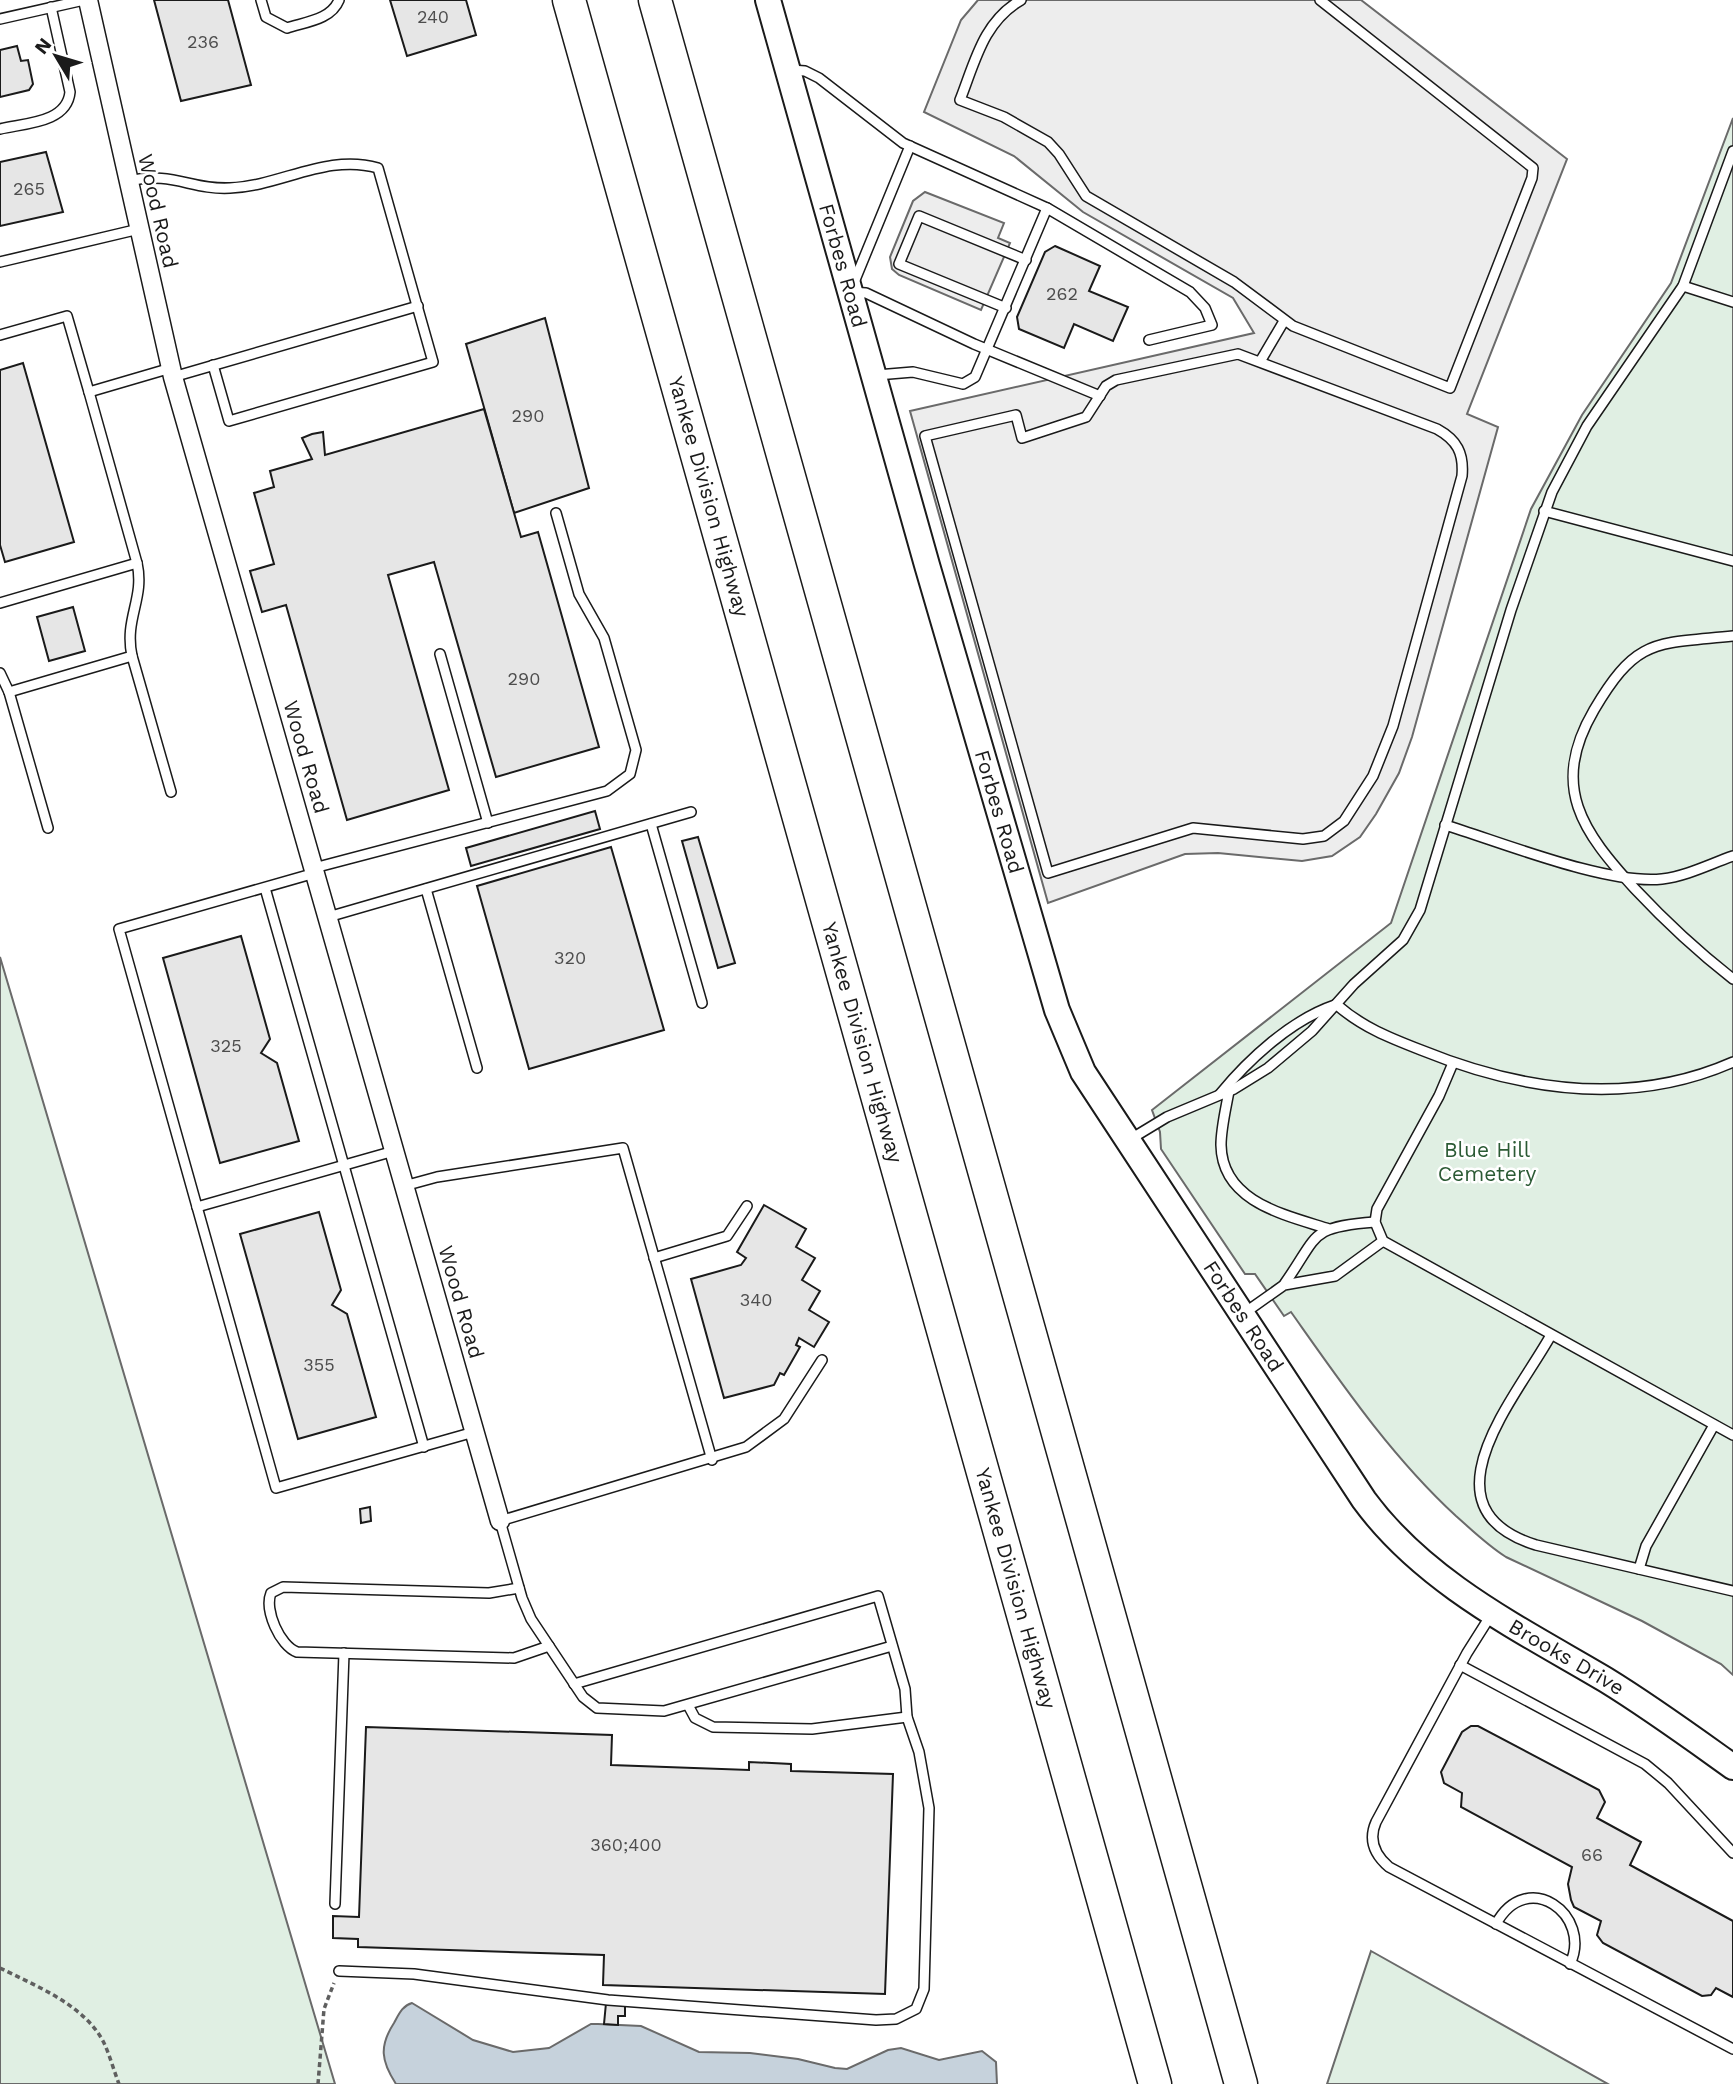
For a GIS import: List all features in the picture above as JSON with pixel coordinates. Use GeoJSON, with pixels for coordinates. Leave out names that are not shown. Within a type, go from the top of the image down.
{"type":"FeatureCollection","features":[{"type":"Feature","properties":{"kind":"highway","name":"Yankee Division Highway"},"geometry":{"type":"LineString","coordinates":[[569,0],[1156,2084]]}},
{"type":"Feature","properties":{"kind":"highway"},"geometry":{"type":"LineString","coordinates":[[655,0],[1241,2084]]}},
{"type":"Feature","properties":{"kind":"street","name":"Wood Road"},"geometry":{"type":"LineString","coordinates":[[86,0],[172,372],[500,1521]]}},
{"type":"Feature","properties":{"kind":"street","name":"Forbes Road"},"geometry":{"type":"LineString","coordinates":[[768,0],[786,71],[1057,1010],[1074,1056],[1127,1141],[1364,1500],[1403,1543]]}},
{"type":"Feature","properties":{"kind":"street","name":"Brooks Drive"},"geometry":{"type":"LineString","coordinates":[[1403,1543],[1492,1613],[1627,1693],[1733,1767]]}},
{"type":"Feature","properties":{"kind":"lane"},"geometry":{"type":"LineString","coordinates":[[24,0],[27,13]]}},
{"type":"Feature","properties":{"kind":"lane"},"geometry":{"type":"LineString","coordinates":[[0,19],[86,0]]}},
{"type":"Feature","properties":{"kind":"lane"},"geometry":{"type":"LineString","coordinates":[[261,0],[266,17],[287,28],[326,16],[335,9],[339,0]]}},
{"type":"Feature","properties":{"kind":"lane"},"geometry":{"type":"LineString","coordinates":[[1021,0],[999,16],[988,29],[960,100],[1004,117],[1048,142],[1086,196],[1234,282],[1284,321],[1450,388],[1534,173],[1525,158],[1320,0]]}},
{"type":"Feature","properties":{"kind":"lane"},"geometry":{"type":"LineString","coordinates":[[0,129],[52,117],[67,105],[71,92],[51,7]]}},
{"type":"Feature","properties":{"kind":"lane"},"geometry":{"type":"LineString","coordinates":[[786,71],[799,69],[819,78],[887,133],[1047,208],[1189,292],[1209,315],[1212,326],[1149,340]]}},
{"type":"Feature","properties":{"kind":"lane"},"geometry":{"type":"LineString","coordinates":[[910,146],[850,292],[866,293],[988,350],[1100,396]]}},
{"type":"Feature","properties":{"kind":"lane"},"geometry":{"type":"LineString","coordinates":[[1127,1141],[1167,1117],[1228,1091],[1268,1068],[1312,1031],[1354,984],[1410,931],[1420,910],[1544,511],[1558,477],[1587,426],[1683,286],[1733,151]]}},
{"type":"Feature","properties":{"kind":"lane"},"geometry":{"type":"LineString","coordinates":[[128,181],[160,176],[227,189],[345,162],[378,168],[433,362],[229,421],[212,365]]}},
{"type":"Feature","properties":{"kind":"lane"},"geometry":{"type":"LineString","coordinates":[[874,376],[913,372],[963,384],[975,377],[1047,208]]}},
{"type":"Feature","properties":{"kind":"lane"},"geometry":{"type":"LineString","coordinates":[[1006,308],[899,264],[919,216],[1026,260]]}},
{"type":"Feature","properties":{"kind":"lane"},"geometry":{"type":"LineString","coordinates":[[0,262],[139,229]]}},
{"type":"Feature","properties":{"kind":"lane"},"geometry":{"type":"LineString","coordinates":[[1683,286],[1733,302]]}},
{"type":"Feature","properties":{"kind":"lane"},"geometry":{"type":"LineString","coordinates":[[89,392],[212,365],[418,306]]}},
{"type":"Feature","properties":{"kind":"lane"},"geometry":{"type":"LineString","coordinates":[[0,335],[67,316],[137,563],[139,593],[129,626],[132,656],[171,792]]}},
{"type":"Feature","properties":{"kind":"lane"},"geometry":{"type":"LineString","coordinates":[[1261,360],[1284,321]]}},
{"type":"Feature","properties":{"kind":"lane"},"geometry":{"type":"LineString","coordinates":[[1231,354],[1261,360],[1437,429],[1451,438],[1460,452],[1462,476],[1398,710],[1381,759],[1351,813],[1324,836],[1303,839],[1193,828],[1048,873],[925,436],[1016,415],[1022,438],[1079,421],[1092,411],[1106,386],[1116,380],[1231,354]]}},
{"type":"Feature","properties":{"kind":"lane"},"geometry":{"type":"LineString","coordinates":[[1544,511],[1733,561]]}},
{"type":"Feature","properties":{"kind":"lane"},"geometry":{"type":"LineString","coordinates":[[474,1432],[276,1488],[119,929],[265,888],[314,871],[607,791],[627,777],[635,764],[636,750],[604,638],[579,594],[556,513]]}},
{"type":"Feature","properties":{"kind":"lane"},"geometry":{"type":"LineString","coordinates":[[0,603],[137,563]]}},
{"type":"Feature","properties":{"kind":"lane"},"geometry":{"type":"LineString","coordinates":[[1733,636],[1660,644],[1643,650],[1619,671],[1589,719],[1573,766],[1577,804],[1587,831],[1677,934],[1733,979]]}},
{"type":"Feature","properties":{"kind":"lane"},"geometry":{"type":"LineString","coordinates":[[440,654],[488,823]]}},
{"type":"Feature","properties":{"kind":"lane"},"geometry":{"type":"LineString","coordinates":[[9,692],[132,656]]}},
{"type":"Feature","properties":{"kind":"lane"},"geometry":{"type":"LineString","coordinates":[[0,673],[9,692],[48,828]]}},
{"type":"Feature","properties":{"kind":"lane"},"geometry":{"type":"LineString","coordinates":[[328,917],[691,812]]}},
{"type":"Feature","properties":{"kind":"lane"},"geometry":{"type":"LineString","coordinates":[[651,824],[702,1003]]}},
{"type":"Feature","properties":{"kind":"lane"},"geometry":{"type":"LineString","coordinates":[[1445,825],[1625,877],[1650,879],[1675,876],[1733,856]]}},
{"type":"Feature","properties":{"kind":"lane"},"geometry":{"type":"LineString","coordinates":[[265,888],[424,1447]]}},
{"type":"Feature","properties":{"kind":"lane"},"geometry":{"type":"LineString","coordinates":[[426,889],[477,1068]]}},
{"type":"Feature","properties":{"kind":"lane"},"geometry":{"type":"LineString","coordinates":[[1219,1095],[1247,1065],[1304,1020],[1336,1005]]}},
{"type":"Feature","properties":{"kind":"lane"},"geometry":{"type":"LineString","coordinates":[[1336,1005],[1372,1030],[1453,1063],[1488,1074],[1568,1088],[1620,1090],[1675,1083],[1733,1062]]}},
{"type":"Feature","properties":{"kind":"lane"},"geometry":{"type":"LineString","coordinates":[[1453,1063],[1440,1096],[1379,1203],[1375,1222],[1383,1241],[1733,1435]]}},
{"type":"Feature","properties":{"kind":"lane"},"geometry":{"type":"LineString","coordinates":[[1228,1091],[1221,1147],[1230,1176],[1243,1195],[1275,1211],[1329,1229],[1375,1222]]}},
{"type":"Feature","properties":{"kind":"lane"},"geometry":{"type":"LineString","coordinates":[[404,1186],[437,1177],[623,1148],[712,1460]]}},
{"type":"Feature","properties":{"kind":"lane"},"geometry":{"type":"LineString","coordinates":[[197,1207],[394,1151]]}},
{"type":"Feature","properties":{"kind":"lane"},"geometry":{"type":"LineString","coordinates":[[654,1258],[727,1236],[747,1206]]}},
{"type":"Feature","properties":{"kind":"lane"},"geometry":{"type":"LineString","coordinates":[[1241,1315],[1284,1285],[1306,1248],[1329,1229]]}},
{"type":"Feature","properties":{"kind":"lane"},"geometry":{"type":"LineString","coordinates":[[1284,1285],[1328,1279],[1383,1241]]}},
{"type":"Feature","properties":{"kind":"lane"},"geometry":{"type":"LineString","coordinates":[[1551,1335],[1488,1442],[1478,1476],[1480,1496],[1496,1522],[1517,1539],[1733,1591]]}},
{"type":"Feature","properties":{"kind":"lane"},"geometry":{"type":"LineString","coordinates":[[822,1360],[792,1409],[775,1428],[746,1447],[712,1460],[500,1521],[531,1619],[586,1701],[602,1710],[657,1712],[892,1646]]}},
{"type":"Feature","properties":{"kind":"lane"},"geometry":{"type":"LineString","coordinates":[[1639,1569],[1646,1546],[1714,1425]]}},
{"type":"Feature","properties":{"kind":"lane"},"geometry":{"type":"LineString","coordinates":[[519,1588],[489,1594],[283,1587],[271,1593],[270,1608],[282,1640],[288,1648],[298,1652],[514,1658],[549,1646]]}},
{"type":"Feature","properties":{"kind":"lane"},"geometry":{"type":"LineString","coordinates":[[340,1971],[414,1974],[596,1999],[883,2020],[903,2017],[916,2009],[923,1997],[930,1819],[919,1752],[907,1717],[905,1693],[878,1596],[575,1684]]}},
{"type":"Feature","properties":{"kind":"lane"},"geometry":{"type":"LineString","coordinates":[[1492,1613],[1460,1665],[1371,1836],[1375,1850],[1389,1867],[1733,2049]]}},
{"type":"Feature","properties":{"kind":"lane"},"geometry":{"type":"LineString","coordinates":[[335,1905],[344,1653]]}},
{"type":"Feature","properties":{"kind":"lane"},"geometry":{"type":"LineString","coordinates":[[1460,1665],[1645,1764],[1668,1783],[1733,1853]]}},
{"type":"Feature","properties":{"kind":"lane"},"geometry":{"type":"LineString","coordinates":[[688,1705],[695,1718],[713,1727],[812,1729],[907,1717]]}},
{"type":"Feature","properties":{"kind":"lane"},"geometry":{"type":"LineString","coordinates":[[1496,1924],[1505,1908],[1519,1899],[1535,1898],[1553,1905],[1566,1917],[1575,1933],[1577,1945],[1570,1964]]}},
{"type":"Feature","properties":{"kind":"path"},"geometry":{"type":"LineString","coordinates":[[0,1968],[48,1992],[84,2018],[103,2042],[119,2084]]}},
{"type":"Feature","properties":{"kind":"path"},"geometry":{"type":"LineString","coordinates":[[318,2084],[324,2010],[340,1971]]}},
{"type":"Feature","properties":{"kind":"green space","name":"Blue Hill Cemetery"},"geometry":{"type":"Polygon","coordinates":[[[1733,118],[1733,1675],[1721,1664],[1642,1621],[1506,1557],[1432,1493],[1348,1392],[1291,1312],[1284,1316],[1255,1274],[1245,1274],[1161,1149],[1160,1132],[1152,1110],[1391,923],[1531,509],[1582,415],[1671,283],[1733,118]]]}},
{"type":"Feature","properties":{"kind":"green space"},"geometry":{"type":"Polygon","coordinates":[[[0,957],[335,2084],[0,2084],[0,957]]]}},
{"type":"Feature","properties":{"kind":"green space"},"geometry":{"type":"Polygon","coordinates":[[[1371,1951],[1608,2084],[1327,2084],[1371,1951]]]}},
{"type":"Feature","properties":{"kind":"shaded area"},"geometry":{"type":"Polygon","coordinates":[[[978,0],[1361,0],[1567,159],[1467,414],[1498,427],[1412,737],[1399,773],[1376,814],[1360,837],[1332,856],[1302,861],[1218,853],[1185,854],[1048,903],[910,411],[1254,333],[1233,298],[1083,212],[1014,156],[924,112],[961,20],[978,0]]]}},
{"type":"Feature","properties":{"kind":"shaded area"},"geometry":{"type":"Polygon","coordinates":[[[925,192],[1004,223],[998,238],[1010,243],[981,310],[899,275],[892,269],[890,257],[913,201],[925,192]]]}},
{"type":"Feature","properties":{"kind":"shaded area"},"geometry":{"type":"Polygon","coordinates":[[[412,2003],[473,2040],[513,2052],[549,2048],[591,2024],[641,2026],[699,2052],[750,2053],[847,2069],[888,2050],[901,2048],[939,2060],[982,2051],[996,2062],[997,2084],[396,2084],[387,2068],[384,2046],[399,2014],[412,2003]]]}},
{"type":"Feature","properties":{"kind":"building"},"geometry":{"type":"Polygon","coordinates":[[[154,0],[228,0],[251,85],[181,101],[154,0]]]}},
{"type":"Feature","properties":{"kind":"building"},"geometry":{"type":"Polygon","coordinates":[[[390,0],[466,0],[476,35],[407,56],[390,0]]]}},
{"type":"Feature","properties":{"kind":"building"},"geometry":{"type":"Polygon","coordinates":[[[17,46],[21,61],[28,60],[33,84],[29,90],[0,97],[0,50],[17,46]]]}},
{"type":"Feature","properties":{"kind":"building"},"geometry":{"type":"Polygon","coordinates":[[[46,152],[63,212],[0,226],[0,162],[46,152]]]}},
{"type":"Feature","properties":{"kind":"building"},"geometry":{"type":"Polygon","coordinates":[[[1055,246],[1100,266],[1089,291],[1128,307],[1113,341],[1074,324],[1064,348],[1019,329],[1017,317],[1045,252],[1055,246]]]}},
{"type":"Feature","properties":{"kind":"building"},"geometry":{"type":"Polygon","coordinates":[[[545,318],[589,488],[514,513],[466,344],[545,318]]]}},
{"type":"Feature","properties":{"kind":"building"},"geometry":{"type":"Polygon","coordinates":[[[23,363],[74,542],[5,562],[0,545],[0,370],[23,363]]]}},
{"type":"Feature","properties":{"kind":"building"},"geometry":{"type":"Polygon","coordinates":[[[484,409],[521,537],[538,532],[599,747],[496,777],[434,562],[388,575],[449,790],[347,820],[286,605],[262,612],[250,571],[274,564],[254,493],[274,487],[270,471],[312,459],[302,438],[312,434],[323,432],[325,455],[484,409]]]}},
{"type":"Feature","properties":{"kind":"building"},"geometry":{"type":"Polygon","coordinates":[[[73,607],[85,651],[49,661],[37,617],[73,607]]]}},
{"type":"Feature","properties":{"kind":"building"},"geometry":{"type":"Polygon","coordinates":[[[595,811],[600,829],[471,866],[466,848],[595,811]]]}},
{"type":"Feature","properties":{"kind":"building"},"geometry":{"type":"Polygon","coordinates":[[[698,837],[735,963],[718,968],[682,841],[698,837]]]}},
{"type":"Feature","properties":{"kind":"building"},"geometry":{"type":"Polygon","coordinates":[[[611,847],[664,1030],[529,1069],[477,886],[611,847]]]}},
{"type":"Feature","properties":{"kind":"building"},"geometry":{"type":"Polygon","coordinates":[[[241,936],[270,1039],[261,1053],[277,1063],[299,1141],[220,1163],[163,958],[241,936]]]}},
{"type":"Feature","properties":{"kind":"building"},"geometry":{"type":"Polygon","coordinates":[[[764,1205],[806,1229],[796,1247],[815,1258],[802,1280],[820,1291],[809,1310],[829,1322],[814,1347],[799,1338],[796,1345],[800,1347],[784,1375],[780,1373],[774,1385],[724,1398],[691,1279],[741,1265],[746,1258],[737,1252],[764,1205]]]}},
{"type":"Feature","properties":{"kind":"building"},"geometry":{"type":"Polygon","coordinates":[[[319,1212],[341,1290],[332,1305],[347,1314],[376,1417],[298,1439],[240,1234],[319,1212]]]}},
{"type":"Feature","properties":{"kind":"building"},"geometry":{"type":"Polygon","coordinates":[[[370,1507],[371,1521],[361,1523],[360,1509],[370,1507]]]}},
{"type":"Feature","properties":{"kind":"building"},"geometry":{"type":"Polygon","coordinates":[[[1471,1726],[1478,1726],[1599,1790],[1605,1802],[1597,1818],[1641,1842],[1630,1865],[1733,1921],[1733,1997],[1716,1988],[1711,1995],[1702,1996],[1603,1943],[1597,1935],[1601,1921],[1574,1907],[1571,1900],[1568,1884],[1572,1867],[1461,1807],[1462,1793],[1444,1783],[1441,1772],[1462,1732],[1471,1726]]]}},
{"type":"Feature","properties":{"kind":"building"},"geometry":{"type":"Polygon","coordinates":[[[366,1727],[612,1735],[611,1765],[749,1770],[749,1762],[791,1764],[791,1771],[893,1774],[885,1994],[603,1985],[604,1955],[358,1947],[358,1939],[333,1938],[333,1916],[359,1917],[366,1727]]]}},
{"type":"Feature","properties":{"kind":"building"},"geometry":{"type":"Polygon","coordinates":[[[606,2003],[625,2005],[625,2016],[618,2016],[618,2025],[604,2024],[606,2003]]]}}]}
